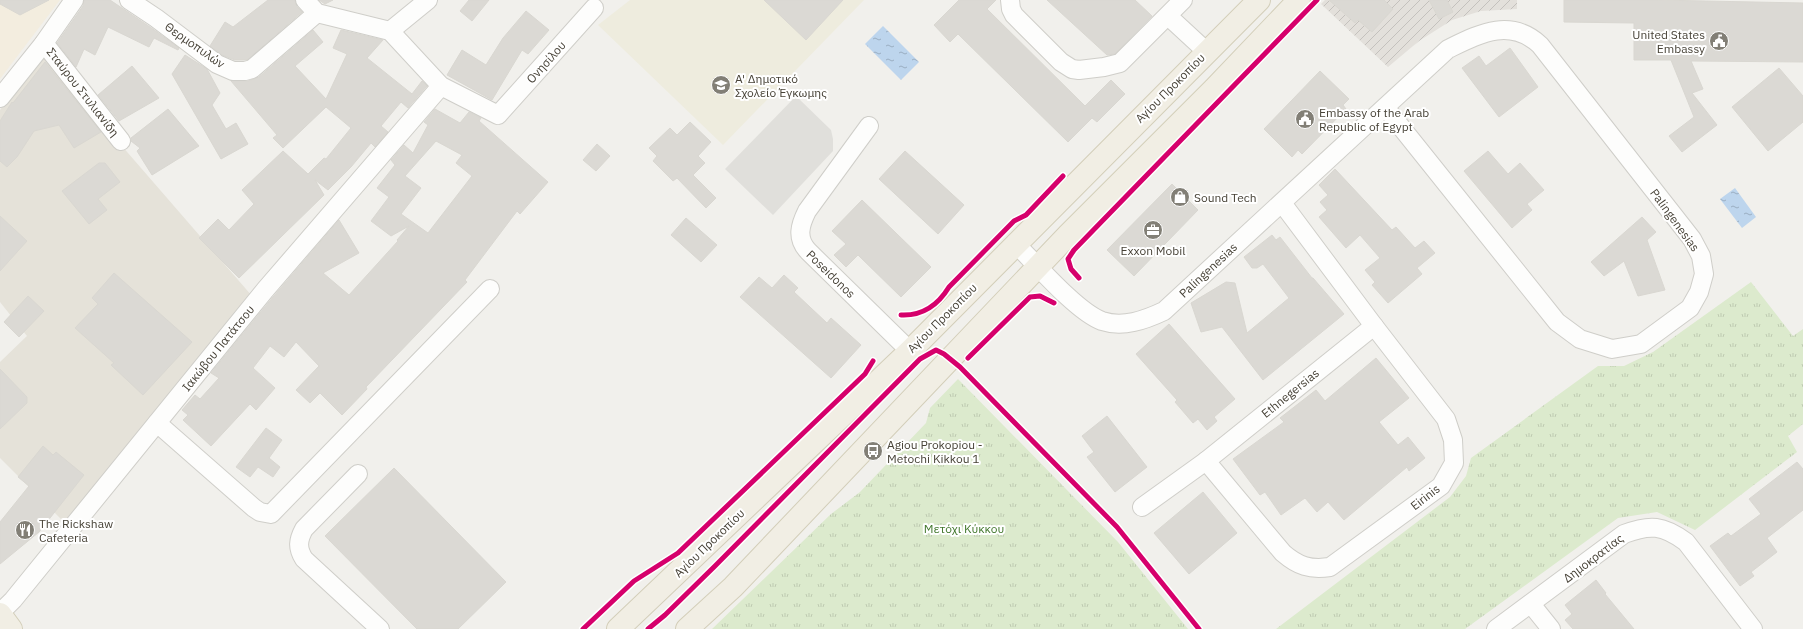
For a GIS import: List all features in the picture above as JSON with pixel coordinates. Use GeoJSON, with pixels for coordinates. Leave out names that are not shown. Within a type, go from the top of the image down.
{"type":"FeatureCollection","features":[{"type":"Feature","properties":{"kind":"main road","name":"Αγίου Προκοπίου"},"geometry":{"type":"LineString","coordinates":[[618,629],[910,351],[1015,243],[1259,0]]}},
{"type":"Feature","properties":{"kind":"main road"},"geometry":{"type":"LineString","coordinates":[[687,629],[733,587],[1038,266],[1214,89],[1299,0]]}},
{"type":"Feature","properties":{"kind":"main road"},"geometry":{"type":"LineString","coordinates":[[0,614],[11,629]]}},
{"type":"Feature","properties":{"kind":"street"},"geometry":{"type":"LineString","coordinates":[[0,98],[44,43],[74,0]]}},
{"type":"Feature","properties":{"kind":"street","name":"Θερμοπυλών"},"geometry":{"type":"LineString","coordinates":[[130,0],[218,64],[233,71],[245,71],[252,69],[317,13]]}},
{"type":"Feature","properties":{"kind":"street"},"geometry":{"type":"LineString","coordinates":[[305,0],[317,13],[390,31],[441,86]]}},
{"type":"Feature","properties":{"kind":"street"},"geometry":{"type":"LineString","coordinates":[[390,31],[428,0]]}},
{"type":"Feature","properties":{"kind":"street"},"geometry":{"type":"LineString","coordinates":[[1010,0],[1010,9],[1014,15],[1061,62],[1072,69],[1104,67],[1120,63],[1183,0]]}},
{"type":"Feature","properties":{"kind":"street","name":"Ονησίλου"},"geometry":{"type":"LineString","coordinates":[[441,86],[498,115],[594,8]]}},
{"type":"Feature","properties":{"kind":"street"},"geometry":{"type":"LineString","coordinates":[[1168,16],[1207,52]]}},
{"type":"Feature","properties":{"kind":"street","name":"Palingenesias"},"geometry":{"type":"LineString","coordinates":[[1015,243],[1077,306],[1102,321],[1126,323],[1145,320],[1164,311],[1282,203],[1385,107],[1448,49],[1476,35],[1497,29],[1513,30],[1530,35],[1540,45],[1692,239],[1701,256],[1704,274],[1699,292],[1690,308],[1641,344],[1612,349],[1580,339],[1557,322],[1385,107]]}},
{"type":"Feature","properties":{"kind":"street","name":"Σταύρου Στυλιανίδη"},"geometry":{"type":"LineString","coordinates":[[44,43],[121,141]]}},
{"type":"Feature","properties":{"kind":"street","name":"Ιακώβου Πατάτσου"},"geometry":{"type":"LineString","coordinates":[[0,614],[265,290],[441,86]]}},
{"type":"Feature","properties":{"kind":"street","name":"Poseidonos"},"geometry":{"type":"LineString","coordinates":[[870,126],[807,211],[801,223],[800,235],[802,245],[910,351]]}},
{"type":"Feature","properties":{"kind":"street","name":"Eirinis"},"geometry":{"type":"LineString","coordinates":[[1206,461],[1283,553],[1304,567],[1317,569],[1330,567],[1441,486],[1454,463],[1453,440],[1446,419],[1282,203]]}},
{"type":"Feature","properties":{"kind":"street"},"geometry":{"type":"LineString","coordinates":[[157,423],[254,508],[260,512],[270,514],[490,289]]}},
{"type":"Feature","properties":{"kind":"street","name":"Ethnegersias"},"geometry":{"type":"LineString","coordinates":[[1142,507],[1206,461],[1374,326]]}},
{"type":"Feature","properties":{"kind":"street"},"geometry":{"type":"LineString","coordinates":[[358,474],[304,529],[299,540],[299,546],[300,552],[304,559],[380,629]]}},
{"type":"Feature","properties":{"kind":"street","name":"Δημοκρατίας"},"geometry":{"type":"LineString","coordinates":[[1496,629],[1624,534],[1640,528],[1657,526],[1672,532],[1686,542],[1753,629]]}},
{"type":"Feature","properties":{"kind":"street"},"geometry":{"type":"LineString","coordinates":[[1531,604],[1551,629]]}},
{"type":"Feature","properties":{"kind":"shaded area"},"geometry":{"type":"Polygon","coordinates":[[[0,0],[60,0],[0,79],[0,0]]]}},
{"type":"Feature","properties":{"kind":"shaded area","name":"Α' Δημοτικό Σχολείο Έγκωμης"},"geometry":{"type":"Polygon","coordinates":[[[630,0],[864,0],[723,145],[598,25],[630,0]]]}},
{"type":"Feature","properties":{"kind":"shaded area"},"geometry":{"type":"Polygon","coordinates":[[[1325,0],[1517,0],[1517,9],[1481,11],[1452,20],[1419,41],[1388,67],[1321,4],[1325,0]]]}},
{"type":"Feature","properties":{"kind":"shaded area"},"geometry":{"type":"Polygon","coordinates":[[[43,55],[252,296],[64,522],[0,458],[0,362],[27,336],[0,302],[0,110],[43,55]]]}},
{"type":"Feature","properties":{"kind":"shaded area"},"geometry":{"type":"Polygon","coordinates":[[[796,96],[831,130],[833,151],[773,215],[725,169],[796,96]]]}},
{"type":"Feature","properties":{"kind":"green space"},"geometry":{"type":"Polygon","coordinates":[[[1751,282],[1793,336],[1803,329],[1803,424],[1788,436],[1797,452],[1695,530],[1657,512],[1618,518],[1465,629],[1276,629],[1450,497],[1466,476],[1471,458],[1598,366],[1624,366],[1653,352],[1751,282]]]}},
{"type":"Feature","properties":{"kind":"green space","name":"Μετόχι Κύκκου"},"geometry":{"type":"Polygon","coordinates":[[[958,379],[1118,542],[1188,629],[712,629],[831,514],[860,492],[926,423],[930,408],[958,379]]]}},
{"type":"Feature","properties":{"kind":"water"},"geometry":{"type":"Polygon","coordinates":[[[883,26],[919,62],[901,80],[865,44],[883,26]]]}},
{"type":"Feature","properties":{"kind":"water"},"geometry":{"type":"Polygon","coordinates":[[[1735,188],[1756,217],[1742,228],[1720,199],[1735,188]]]}},
{"type":"Feature","properties":{"kind":"building"},"geometry":{"type":"Polygon","coordinates":[[[0,0],[49,0],[20,15],[0,4],[0,0]]]}},
{"type":"Feature","properties":{"kind":"building"},"geometry":{"type":"Polygon","coordinates":[[[84,0],[110,0],[179,48],[178,50],[154,38],[149,47],[108,27],[95,55],[84,49],[76,67],[57,43],[83,6],[84,0]]]}},
{"type":"Feature","properties":{"kind":"building"},"geometry":{"type":"Polygon","coordinates":[[[268,0],[295,0],[297,7],[302,12],[247,60],[235,60],[222,55],[210,46],[225,22],[233,27],[268,0]]]}},
{"type":"Feature","properties":{"kind":"building"},"geometry":{"type":"Polygon","coordinates":[[[319,0],[333,0],[325,4],[319,0]]]}},
{"type":"Feature","properties":{"kind":"building"},"geometry":{"type":"Polygon","coordinates":[[[469,0],[489,0],[472,21],[460,11],[469,0]]]}},
{"type":"Feature","properties":{"kind":"building"},"geometry":{"type":"Polygon","coordinates":[[[764,0],[843,0],[806,40],[764,0]]]}},
{"type":"Feature","properties":{"kind":"building"},"geometry":{"type":"Polygon","coordinates":[[[959,0],[996,0],[987,9],[1085,106],[1111,80],[1125,94],[1097,122],[1092,118],[1068,142],[958,34],[950,42],[934,25],[959,0]]]}},
{"type":"Feature","properties":{"kind":"building"},"geometry":{"type":"Polygon","coordinates":[[[1047,0],[1135,0],[1152,16],[1115,54],[1107,55],[1047,0]]]}},
{"type":"Feature","properties":{"kind":"building"},"geometry":{"type":"Polygon","coordinates":[[[1329,0],[1384,0],[1393,9],[1372,32],[1358,20],[1355,23],[1329,0]]]}},
{"type":"Feature","properties":{"kind":"building"},"geometry":{"type":"Polygon","coordinates":[[[1429,0],[1447,0],[1453,12],[1439,19],[1429,0]]]}},
{"type":"Feature","properties":{"kind":"building","name":"United States Embassy"},"geometry":{"type":"Polygon","coordinates":[[[1564,0],[1803,3],[1803,62],[1691,61],[1703,89],[1692,93],[1717,125],[1682,152],[1669,136],[1694,117],[1671,60],[1634,60],[1634,23],[1564,22],[1564,0]]]}},
{"type":"Feature","properties":{"kind":"building"},"geometry":{"type":"Polygon","coordinates":[[[526,11],[549,30],[528,54],[522,50],[492,100],[447,75],[462,50],[486,65],[503,38],[526,11]]]}},
{"type":"Feature","properties":{"kind":"building"},"geometry":{"type":"Polygon","coordinates":[[[313,30],[323,42],[295,66],[326,99],[347,54],[333,48],[341,30],[383,40],[367,58],[412,94],[422,81],[427,86],[408,108],[401,102],[381,126],[388,132],[375,147],[371,143],[351,167],[328,190],[315,180],[324,195],[239,278],[199,238],[218,219],[229,230],[254,204],[242,190],[283,151],[308,174],[324,158],[326,159],[351,128],[326,107],[283,148],[273,138],[277,135],[231,81],[248,81],[259,77],[313,30]]]}},
{"type":"Feature","properties":{"kind":"building"},"geometry":{"type":"Polygon","coordinates":[[[1510,48],[1538,87],[1499,117],[1462,68],[1479,56],[1486,66],[1510,48]]]}},
{"type":"Feature","properties":{"kind":"building"},"geometry":{"type":"Polygon","coordinates":[[[185,55],[207,69],[220,93],[212,105],[226,129],[236,123],[248,144],[221,159],[172,74],[185,55]]]}},
{"type":"Feature","properties":{"kind":"building"},"geometry":{"type":"Polygon","coordinates":[[[45,62],[101,132],[74,148],[59,125],[34,131],[17,157],[7,167],[0,161],[0,121],[12,102],[13,103],[45,62]]]}},
{"type":"Feature","properties":{"kind":"building"},"geometry":{"type":"Polygon","coordinates":[[[132,66],[159,98],[119,121],[98,95],[132,66]]]}},
{"type":"Feature","properties":{"kind":"building"},"geometry":{"type":"Polygon","coordinates":[[[1779,68],[1803,96],[1803,122],[1768,151],[1732,107],[1779,68]]]}},
{"type":"Feature","properties":{"kind":"building","name":"Embassy of the Arab Republic of Egypt"},"geometry":{"type":"Polygon","coordinates":[[[1320,71],[1349,99],[1343,105],[1346,109],[1302,154],[1298,150],[1292,157],[1264,129],[1320,71]]]}},
{"type":"Feature","properties":{"kind":"building"},"geometry":{"type":"Polygon","coordinates":[[[168,109],[199,146],[152,175],[137,151],[140,148],[131,141],[131,138],[168,109]]]}},
{"type":"Feature","properties":{"kind":"building"},"geometry":{"type":"Polygon","coordinates":[[[435,109],[460,123],[469,112],[481,118],[479,121],[548,182],[520,214],[517,211],[465,280],[467,282],[366,387],[367,389],[342,415],[320,393],[310,403],[296,390],[319,366],[296,342],[284,357],[270,346],[253,368],[275,388],[256,410],[250,404],[211,446],[183,420],[188,415],[182,410],[195,395],[200,399],[219,378],[211,373],[273,297],[339,220],[359,253],[323,273],[349,295],[398,241],[397,240],[409,226],[391,236],[371,221],[389,197],[377,188],[395,165],[391,160],[404,145],[413,153],[428,125],[424,122],[435,109]],[[436,141],[405,176],[421,188],[401,214],[428,233],[472,176],[456,163],[462,155],[436,141]]]}},
{"type":"Feature","properties":{"kind":"building"},"geometry":{"type":"Polygon","coordinates":[[[690,122],[711,142],[698,156],[705,163],[693,175],[716,198],[706,208],[677,178],[673,181],[653,161],[657,156],[649,148],[670,128],[677,135],[690,122]]]}},
{"type":"Feature","properties":{"kind":"building"},"geometry":{"type":"Polygon","coordinates":[[[597,144],[610,156],[596,171],[583,160],[597,144]]]}},
{"type":"Feature","properties":{"kind":"building"},"geometry":{"type":"Polygon","coordinates":[[[905,151],[964,205],[938,234],[879,179],[905,151]]]}},
{"type":"Feature","properties":{"kind":"building"},"geometry":{"type":"Polygon","coordinates":[[[1488,151],[1508,174],[1520,163],[1544,190],[1527,204],[1532,210],[1512,228],[1464,171],[1488,151]]]}},
{"type":"Feature","properties":{"kind":"building"},"geometry":{"type":"Polygon","coordinates":[[[99,163],[105,163],[120,182],[98,199],[107,210],[89,224],[62,191],[99,163]]]}},
{"type":"Feature","properties":{"kind":"building"},"geometry":{"type":"Polygon","coordinates":[[[1335,169],[1392,230],[1396,227],[1415,248],[1424,241],[1435,253],[1417,268],[1422,274],[1388,303],[1372,285],[1375,282],[1365,270],[1380,258],[1360,235],[1346,248],[1319,217],[1327,210],[1320,202],[1328,195],[1319,185],[1335,169]]]}},
{"type":"Feature","properties":{"kind":"building","name":"Exxon Mobil"},"geometry":{"type":"Polygon","coordinates":[[[1172,184],[1198,210],[1134,276],[1107,250],[1172,184]]]}},
{"type":"Feature","properties":{"kind":"building"},"geometry":{"type":"Polygon","coordinates":[[[862,200],[931,267],[901,297],[858,255],[846,267],[834,255],[846,244],[832,231],[862,200]]]}},
{"type":"Feature","properties":{"kind":"building"},"geometry":{"type":"Polygon","coordinates":[[[0,216],[27,241],[0,271],[0,216]]]}},
{"type":"Feature","properties":{"kind":"building"},"geometry":{"type":"Polygon","coordinates":[[[1642,217],[1656,232],[1647,240],[1665,290],[1638,296],[1624,261],[1604,276],[1591,262],[1642,217]]]}},
{"type":"Feature","properties":{"kind":"building"},"geometry":{"type":"Polygon","coordinates":[[[686,218],[717,245],[701,262],[671,235],[686,218]]]}},
{"type":"Feature","properties":{"kind":"building"},"geometry":{"type":"Polygon","coordinates":[[[1272,235],[1276,240],[1280,237],[1312,278],[1344,314],[1263,380],[1222,327],[1201,332],[1191,303],[1226,282],[1235,283],[1247,333],[1289,298],[1263,264],[1257,268],[1252,268],[1244,257],[1272,235]]]}},
{"type":"Feature","properties":{"kind":"building"},"geometry":{"type":"Polygon","coordinates":[[[114,273],[192,342],[143,395],[111,365],[114,363],[75,328],[98,304],[92,298],[114,273]]]}},
{"type":"Feature","properties":{"kind":"building"},"geometry":{"type":"Polygon","coordinates":[[[784,275],[798,288],[794,292],[827,323],[831,318],[861,345],[831,378],[740,297],[759,277],[772,288],[784,275]]]}},
{"type":"Feature","properties":{"kind":"building"},"geometry":{"type":"Polygon","coordinates":[[[28,296],[44,311],[19,337],[4,322],[28,296]]]}},
{"type":"Feature","properties":{"kind":"building"},"geometry":{"type":"Polygon","coordinates":[[[1169,324],[1235,399],[1214,417],[1217,421],[1207,430],[1198,419],[1193,423],[1175,402],[1177,400],[1136,354],[1169,324]]]}},
{"type":"Feature","properties":{"kind":"building"},"geometry":{"type":"Polygon","coordinates":[[[1376,358],[1409,398],[1379,422],[1398,445],[1408,437],[1425,458],[1409,471],[1407,467],[1344,520],[1328,502],[1317,512],[1305,498],[1281,515],[1265,492],[1260,495],[1233,459],[1284,422],[1280,418],[1316,390],[1325,401],[1376,358]]]}},
{"type":"Feature","properties":{"kind":"building"},"geometry":{"type":"Polygon","coordinates":[[[0,369],[27,397],[27,403],[0,429],[0,369]]]}},
{"type":"Feature","properties":{"kind":"building"},"geometry":{"type":"Polygon","coordinates":[[[1107,416],[1147,467],[1115,492],[1087,457],[1094,452],[1082,436],[1107,416]]]}},
{"type":"Feature","properties":{"kind":"building"},"geometry":{"type":"Polygon","coordinates":[[[266,428],[282,440],[269,458],[280,467],[273,477],[258,467],[250,477],[236,467],[266,428]]]}},
{"type":"Feature","properties":{"kind":"building"},"geometry":{"type":"Polygon","coordinates":[[[43,446],[53,455],[56,452],[84,475],[39,532],[0,564],[0,522],[29,486],[18,477],[43,446]]]}},
{"type":"Feature","properties":{"kind":"building"},"geometry":{"type":"Polygon","coordinates":[[[1797,462],[1803,469],[1803,510],[1767,538],[1777,552],[1751,572],[1754,576],[1740,586],[1710,546],[1728,533],[1731,536],[1761,514],[1749,499],[1797,462]]]}},
{"type":"Feature","properties":{"kind":"building"},"geometry":{"type":"Polygon","coordinates":[[[394,468],[506,582],[458,629],[417,629],[325,536],[394,468]]]}},
{"type":"Feature","properties":{"kind":"building"},"geometry":{"type":"Polygon","coordinates":[[[1203,492],[1237,533],[1189,574],[1154,533],[1203,492]]]}},
{"type":"Feature","properties":{"kind":"building"},"geometry":{"type":"Polygon","coordinates":[[[1596,580],[1606,593],[1605,594],[1634,629],[1573,629],[1565,620],[1572,614],[1565,605],[1596,580]]]}},
{"type":"Feature","properties":{"kind":"cycle path"},"geometry":{"type":"LineString","coordinates":[[1079,278],[1071,269],[1068,259],[1074,250],[1317,0]]}},
{"type":"Feature","properties":{"kind":"cycle path"},"geometry":{"type":"LineString","coordinates":[[901,315],[916,314],[935,304],[949,287],[1014,221],[1026,215],[1063,176]]}},
{"type":"Feature","properties":{"kind":"cycle path"},"geometry":{"type":"LineString","coordinates":[[968,358],[1030,297],[1040,296],[1054,303]]}},
{"type":"Feature","properties":{"kind":"cycle path"},"geometry":{"type":"LineString","coordinates":[[648,629],[665,615],[715,566],[920,359],[936,350],[944,354],[960,367],[1117,527],[1199,629]]}},
{"type":"Feature","properties":{"kind":"cycle path"},"geometry":{"type":"LineString","coordinates":[[583,629],[634,581],[678,553],[865,374],[873,361]]}},
{"type":"Feature","properties":{"kind":"place","name":"United States Embassy"},"geometry":{"type":"Point","coordinates":[1719,41]}},
{"type":"Feature","properties":{"kind":"place","name":"Α' Δημοτικό Σχολείο Έγκωμης"},"geometry":{"type":"Point","coordinates":[721,85]}},
{"type":"Feature","properties":{"kind":"place","name":"Embassy of the Arab Republic of Egypt"},"geometry":{"type":"Point","coordinates":[1305,119]}},
{"type":"Feature","properties":{"kind":"place","name":"Sound Tech"},"geometry":{"type":"Point","coordinates":[1180,197]}},
{"type":"Feature","properties":{"kind":"place","name":"Exxon Mobil"},"geometry":{"type":"Point","coordinates":[1153,230]}},
{"type":"Feature","properties":{"kind":"place","name":"Agiou Prokopiou - Metochi Kikkou 1"},"geometry":{"type":"Point","coordinates":[873,451]}},
{"type":"Feature","properties":{"kind":"place","name":"The Rickshaw Cafeteria"},"geometry":{"type":"Point","coordinates":[25,530]}}]}
